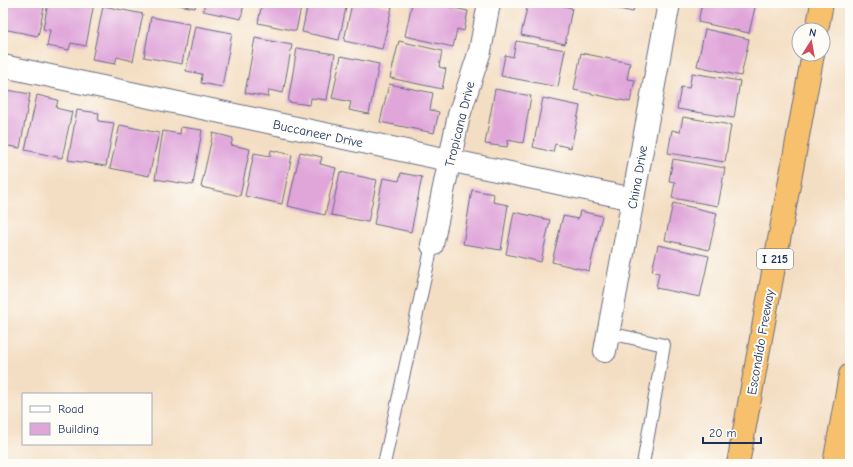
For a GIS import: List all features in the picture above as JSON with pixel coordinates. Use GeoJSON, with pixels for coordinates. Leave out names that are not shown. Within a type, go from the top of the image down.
{"type":"FeatureCollection","features":[{"type":"Feature","properties":{"kind":"highway"},"geometry":{"type":"LineString","coordinates":[[818,22],[822,3]]}},
{"type":"Feature","properties":{"kind":"highway","name":"Escondido Freeway"},"geometry":{"type":"LineString","coordinates":[[738,464],[812,62]]}},
{"type":"Feature","properties":{"kind":"highway"},"geometry":{"type":"LineString","coordinates":[[834,464],[850,375]]}},
{"type":"Feature","properties":{"kind":"street","name":"Tropicana Drive"},"geometry":{"type":"LineString","coordinates":[[432,245],[459,115],[480,51],[489,3]]}},
{"type":"Feature","properties":{"kind":"street","name":"China Drive"},"geometry":{"type":"LineString","coordinates":[[607,342],[669,3]]}},
{"type":"Feature","properties":{"kind":"street","name":"Buccaneer Drive"},"geometry":{"type":"LineString","coordinates":[[3,66],[633,199]]}},
{"type":"Feature","properties":{"kind":"lane"},"geometry":{"type":"LineString","coordinates":[[384,464],[432,245]]}},
{"type":"Feature","properties":{"kind":"lane"},"geometry":{"type":"LineString","coordinates":[[607,342],[664,345],[643,464]]}},
{"type":"Feature","properties":{"kind":"building"},"geometry":{"type":"Polygon","coordinates":[[[6,3],[45,3],[38,36],[3,29],[3,15],[6,3]]]}},
{"type":"Feature","properties":{"kind":"building"},"geometry":{"type":"Polygon","coordinates":[[[48,3],[94,3],[86,46],[71,43],[69,50],[47,46],[50,30],[43,29],[48,3]]]}},
{"type":"Feature","properties":{"kind":"building"},"geometry":{"type":"Polygon","coordinates":[[[168,3],[196,3],[195,8],[168,3]]]}},
{"type":"Feature","properties":{"kind":"building"},"geometry":{"type":"Polygon","coordinates":[[[205,3],[244,3],[241,19],[203,11],[205,3]]]}},
{"type":"Feature","properties":{"kind":"building"},"geometry":{"type":"Polygon","coordinates":[[[262,3],[302,3],[296,31],[258,23],[262,3]]]}},
{"type":"Feature","properties":{"kind":"building"},"geometry":{"type":"Polygon","coordinates":[[[308,3],[347,3],[339,40],[302,32],[308,3]]]}},
{"type":"Feature","properties":{"kind":"building"},"geometry":{"type":"Polygon","coordinates":[[[352,3],[375,3],[392,7],[382,49],[344,41],[352,3]]]}},
{"type":"Feature","properties":{"kind":"building"},"geometry":{"type":"Polygon","coordinates":[[[412,3],[431,3],[468,11],[464,31],[457,29],[453,47],[405,36],[412,3]]]}},
{"type":"Feature","properties":{"kind":"building"},"geometry":{"type":"Polygon","coordinates":[[[528,3],[550,3],[572,8],[565,44],[521,35],[528,3]]]}},
{"type":"Feature","properties":{"kind":"building"},"geometry":{"type":"Polygon","coordinates":[[[590,3],[635,3],[633,12],[590,3]]]}},
{"type":"Feature","properties":{"kind":"building"},"geometry":{"type":"Polygon","coordinates":[[[702,3],[756,3],[749,33],[698,22],[702,3]]]}},
{"type":"Feature","properties":{"kind":"building"},"geometry":{"type":"Polygon","coordinates":[[[103,6],[143,14],[133,61],[117,57],[115,64],[92,60],[103,6]]]}},
{"type":"Feature","properties":{"kind":"building"},"geometry":{"type":"Polygon","coordinates":[[[151,17],[189,24],[182,64],[144,57],[151,17]]]}},
{"type":"Feature","properties":{"kind":"building"},"geometry":{"type":"Polygon","coordinates":[[[195,26],[232,33],[222,87],[201,83],[202,74],[186,71],[195,26]]]}},
{"type":"Feature","properties":{"kind":"building"},"geometry":{"type":"Polygon","coordinates":[[[705,29],[749,39],[741,76],[697,66],[705,29]]]}},
{"type":"Feature","properties":{"kind":"building"},"geometry":{"type":"Polygon","coordinates":[[[255,38],[292,45],[283,93],[269,90],[268,97],[245,93],[255,38]]]}},
{"type":"Feature","properties":{"kind":"building"},"geometry":{"type":"Polygon","coordinates":[[[399,41],[442,51],[439,67],[446,69],[442,89],[390,78],[399,41]]]}},
{"type":"Feature","properties":{"kind":"building"},"geometry":{"type":"Polygon","coordinates":[[[516,41],[565,50],[558,87],[501,76],[505,55],[513,57],[516,41]]]}},
{"type":"Feature","properties":{"kind":"building"},"geometry":{"type":"Polygon","coordinates":[[[297,48],[335,54],[327,100],[311,98],[310,105],[288,102],[297,48]]]}},
{"type":"Feature","properties":{"kind":"building"},"geometry":{"type":"Polygon","coordinates":[[[581,53],[630,63],[627,79],[635,80],[630,102],[574,90],[581,53]]]}},
{"type":"Feature","properties":{"kind":"building"},"geometry":{"type":"Polygon","coordinates":[[[341,56],[379,64],[369,114],[349,110],[351,102],[332,98],[341,56]]]}},
{"type":"Feature","properties":{"kind":"building"},"geometry":{"type":"Polygon","coordinates":[[[692,73],[740,81],[734,118],[677,109],[681,87],[689,88],[692,73]]]}},
{"type":"Feature","properties":{"kind":"building"},"geometry":{"type":"Polygon","coordinates":[[[389,84],[433,93],[430,110],[439,112],[434,133],[380,122],[389,84]]]}},
{"type":"Feature","properties":{"kind":"building"},"geometry":{"type":"Polygon","coordinates":[[[495,89],[531,96],[523,143],[508,140],[507,147],[485,144],[495,89]]]}},
{"type":"Feature","properties":{"kind":"building"},"geometry":{"type":"Polygon","coordinates":[[[7,90],[30,94],[20,148],[3,145],[3,96],[6,97],[7,90]]]}},
{"type":"Feature","properties":{"kind":"building"},"geometry":{"type":"Polygon","coordinates":[[[37,95],[58,100],[56,108],[72,112],[62,158],[25,150],[37,95]]]}},
{"type":"Feature","properties":{"kind":"building"},"geometry":{"type":"Polygon","coordinates":[[[543,98],[580,106],[571,148],[555,144],[553,152],[533,147],[543,98]]]}},
{"type":"Feature","properties":{"kind":"building"},"geometry":{"type":"Polygon","coordinates":[[[77,110],[99,113],[98,121],[114,123],[106,166],[68,160],[77,110]]]}},
{"type":"Feature","properties":{"kind":"building"},"geometry":{"type":"Polygon","coordinates":[[[683,117],[731,125],[725,162],[668,153],[672,130],[680,132],[683,117]]]}},
{"type":"Feature","properties":{"kind":"building"},"geometry":{"type":"Polygon","coordinates":[[[120,125],[159,133],[149,176],[110,168],[120,125]]]}},
{"type":"Feature","properties":{"kind":"building"},"geometry":{"type":"Polygon","coordinates":[[[181,127],[202,130],[193,185],[155,179],[163,131],[180,134],[181,127]]]}},
{"type":"Feature","properties":{"kind":"building"},"geometry":{"type":"Polygon","coordinates":[[[213,133],[233,138],[231,145],[250,149],[240,196],[201,187],[213,133]]]}},
{"type":"Feature","properties":{"kind":"building"},"geometry":{"type":"Polygon","coordinates":[[[271,150],[292,155],[282,204],[245,196],[254,153],[270,156],[271,150]]]}},
{"type":"Feature","properties":{"kind":"building"},"geometry":{"type":"Polygon","coordinates":[[[300,152],[322,157],[320,164],[336,168],[325,215],[288,206],[300,152]]]}},
{"type":"Feature","properties":{"kind":"building"},"geometry":{"type":"Polygon","coordinates":[[[673,159],[725,168],[718,206],[672,198],[675,182],[669,181],[673,159]]]}},
{"type":"Feature","properties":{"kind":"building"},"geometry":{"type":"Polygon","coordinates":[[[340,172],[377,180],[368,222],[331,215],[340,172]]]}},
{"type":"Feature","properties":{"kind":"building"},"geometry":{"type":"Polygon","coordinates":[[[401,173],[422,177],[411,232],[374,224],[383,178],[399,181],[401,173]]]}},
{"type":"Feature","properties":{"kind":"building"},"geometry":{"type":"Polygon","coordinates":[[[472,190],[494,194],[493,202],[508,205],[501,250],[463,244],[472,190]]]}},
{"type":"Feature","properties":{"kind":"building"},"geometry":{"type":"Polygon","coordinates":[[[673,203],[717,213],[709,250],[665,240],[673,203]]]}},
{"type":"Feature","properties":{"kind":"building"},"geometry":{"type":"Polygon","coordinates":[[[580,211],[602,216],[589,271],[552,262],[563,216],[578,219],[580,211]]]}},
{"type":"Feature","properties":{"kind":"building"},"geometry":{"type":"Polygon","coordinates":[[[514,212],[550,220],[541,262],[506,254],[514,212]]]}},
{"type":"Feature","properties":{"kind":"building"},"geometry":{"type":"Polygon","coordinates":[[[658,245],[709,256],[700,297],[656,288],[659,273],[652,271],[658,245]]]}}]}
